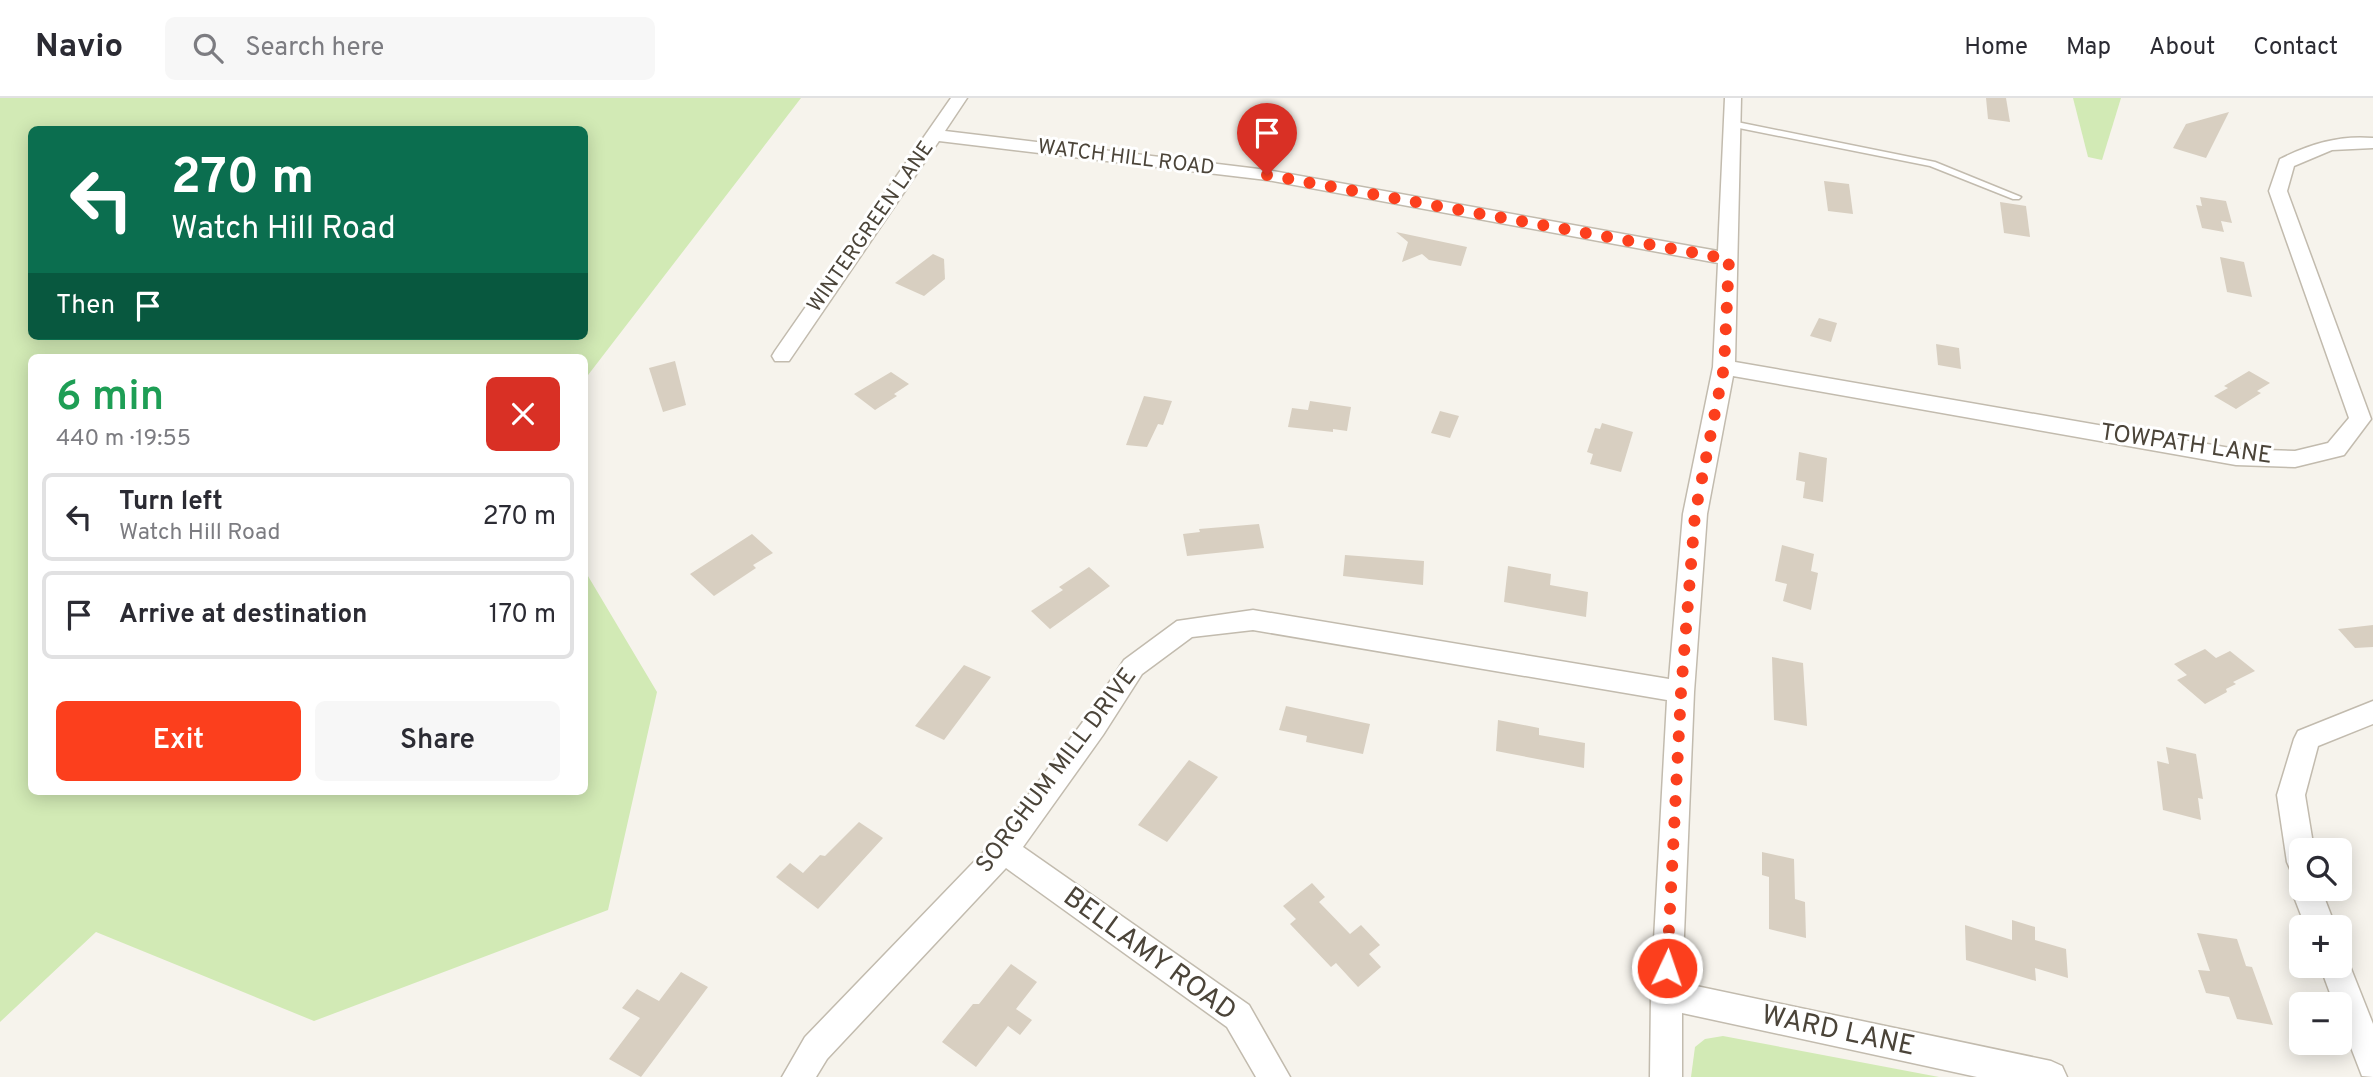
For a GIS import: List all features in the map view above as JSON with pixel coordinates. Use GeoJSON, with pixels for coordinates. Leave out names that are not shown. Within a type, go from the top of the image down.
{"type":"FeatureCollection","features":[{"type":"Feature","properties":{"kind":"street","name":"WINTERGREEN LANE"},"geometry":{"type":"LineString","coordinates":[[782,356],[959,98]]}},
{"type":"Feature","properties":{"kind":"street"},"geometry":{"type":"LineString","coordinates":[[1666,1077],[1666,995],[1681,692],[1695,514],[1724,367],[1733,98]]}},
{"type":"Feature","properties":{"kind":"street","name":"WATCH HILL ROAD"},"geometry":{"type":"LineString","coordinates":[[935,135],[1267,175],[1729,259]]}},
{"type":"Feature","properties":{"kind":"street","name":"TOWPATH LANE"},"geometry":{"type":"LineString","coordinates":[[1724,367],[2236,457],[2295,459],[2336,449],[2360,419],[2278,191],[2286,163],[2315,147],[2358,141],[2373,143]]}},
{"type":"Feature","properties":{"kind":"street","name":"SORGHUM MILL DRIVE"},"geometry":{"type":"LineString","coordinates":[[798,1077],[816,1048],[1004,850],[1094,727],[1133,667],[1186,628],[1253,620],[1681,692]]}},
{"type":"Feature","properties":{"kind":"street"},"geometry":{"type":"LineString","coordinates":[[2297,838],[2291,795],[2307,739],[2373,712]]}},
{"type":"Feature","properties":{"kind":"street","name":"BELLAMY ROAD"},"geometry":{"type":"LineString","coordinates":[[1004,850],[1238,1016],[1274,1077]]}},
{"type":"Feature","properties":{"kind":"street"},"geometry":{"type":"LineString","coordinates":[[2340,978],[2373,1065]]}},
{"type":"Feature","properties":{"kind":"street","name":"WARD LANE"},"geometry":{"type":"LineString","coordinates":[[1666,995],[2051,1077]]}},
{"type":"Feature","properties":{"kind":"lane"},"geometry":{"type":"LineString","coordinates":[[1732,124],[1932,164],[2016,198]]}},
{"type":"Feature","properties":{"kind":"green space"},"geometry":{"type":"Polygon","coordinates":[[[0,98],[801,98],[588,375],[588,354],[28,354],[28,795],[588,795],[588,576],[657,692],[608,910],[314,1021],[96,932],[0,1022],[0,98]]]}},
{"type":"Feature","properties":{"kind":"green space"},"geometry":{"type":"Polygon","coordinates":[[[2073,98],[2121,98],[2102,160],[2088,157],[2073,98]]]}},
{"type":"Feature","properties":{"kind":"green space"},"geometry":{"type":"Polygon","coordinates":[[[1723,1036],[1939,1077],[1691,1077],[1695,1047],[1705,1039],[1723,1036]]]}},
{"type":"Feature","properties":{"kind":"building"},"geometry":{"type":"Polygon","coordinates":[[[1986,98],[2006,98],[2010,122],[1988,119],[1986,98]]]}},
{"type":"Feature","properties":{"kind":"building"},"geometry":{"type":"Polygon","coordinates":[[[2229,112],[2206,158],[2173,148],[2186,124],[2229,112]]]}},
{"type":"Feature","properties":{"kind":"building"},"geometry":{"type":"Polygon","coordinates":[[[1824,181],[1849,184],[1853,214],[1828,211],[1824,181]]]}},
{"type":"Feature","properties":{"kind":"building"},"geometry":{"type":"Polygon","coordinates":[[[2200,197],[2226,201],[2232,223],[2221,221],[2224,232],[2202,228],[2196,205],[2202,206],[2200,197]]]}},
{"type":"Feature","properties":{"kind":"building"},"geometry":{"type":"Polygon","coordinates":[[[2000,202],[2026,206],[2030,237],[2004,233],[2000,202]]]}},
{"type":"Feature","properties":{"kind":"building"},"geometry":{"type":"Polygon","coordinates":[[[1396,232],[1467,247],[1461,266],[1429,260],[1422,254],[1402,262],[1408,242],[1396,232]]]}},
{"type":"Feature","properties":{"kind":"building"},"geometry":{"type":"Polygon","coordinates":[[[933,254],[944,259],[945,279],[924,296],[895,283],[933,254]]]}},
{"type":"Feature","properties":{"kind":"building"},"geometry":{"type":"Polygon","coordinates":[[[2220,257],[2244,262],[2252,297],[2227,292],[2220,257]]]}},
{"type":"Feature","properties":{"kind":"building"},"geometry":{"type":"Polygon","coordinates":[[[1819,318],[1837,323],[1831,342],[1810,336],[1819,318]]]}},
{"type":"Feature","properties":{"kind":"building"},"geometry":{"type":"Polygon","coordinates":[[[1936,344],[1959,348],[1961,369],[1938,365],[1936,344]]]}},
{"type":"Feature","properties":{"kind":"building"},"geometry":{"type":"Polygon","coordinates":[[[675,361],[686,405],[663,412],[649,368],[675,361]]]}},
{"type":"Feature","properties":{"kind":"building"},"geometry":{"type":"Polygon","coordinates":[[[2249,371],[2270,383],[2257,391],[2261,393],[2236,409],[2214,396],[2228,388],[2224,386],[2249,371]]]}},
{"type":"Feature","properties":{"kind":"building"},"geometry":{"type":"Polygon","coordinates":[[[891,372],[909,384],[894,394],[897,396],[875,410],[854,394],[891,372]]]}},
{"type":"Feature","properties":{"kind":"building"},"geometry":{"type":"Polygon","coordinates":[[[1144,396],[1172,401],[1163,425],[1158,424],[1147,447],[1126,445],[1144,396]]]}},
{"type":"Feature","properties":{"kind":"building"},"geometry":{"type":"Polygon","coordinates":[[[1310,401],[1351,407],[1347,431],[1288,427],[1292,408],[1308,410],[1310,401]]]}},
{"type":"Feature","properties":{"kind":"building"},"geometry":{"type":"Polygon","coordinates":[[[1440,411],[1459,416],[1450,438],[1431,433],[1440,411]]]}},
{"type":"Feature","properties":{"kind":"building"},"geometry":{"type":"Polygon","coordinates":[[[1602,423],[1633,432],[1621,472],[1590,464],[1593,454],[1587,452],[1595,428],[1600,429],[1602,423]]]}},
{"type":"Feature","properties":{"kind":"building"},"geometry":{"type":"Polygon","coordinates":[[[1799,452],[1827,458],[1823,502],[1803,498],[1805,482],[1796,480],[1799,452]]]}},
{"type":"Feature","properties":{"kind":"building"},"geometry":{"type":"Polygon","coordinates":[[[1259,524],[1264,548],[1187,556],[1183,534],[1200,532],[1199,529],[1259,524]]]}},
{"type":"Feature","properties":{"kind":"building"},"geometry":{"type":"Polygon","coordinates":[[[752,534],[773,553],[753,565],[756,568],[714,596],[690,574],[752,534]]]}},
{"type":"Feature","properties":{"kind":"building"},"geometry":{"type":"Polygon","coordinates":[[[1782,545],[1814,554],[1811,571],[1818,573],[1811,610],[1783,601],[1787,584],[1775,581],[1782,545]]]}},
{"type":"Feature","properties":{"kind":"building"},"geometry":{"type":"Polygon","coordinates":[[[1345,555],[1424,561],[1423,585],[1343,576],[1345,555]]]}},
{"type":"Feature","properties":{"kind":"building"},"geometry":{"type":"Polygon","coordinates":[[[1508,566],[1551,574],[1550,585],[1588,592],[1586,617],[1504,602],[1508,566]]]}},
{"type":"Feature","properties":{"kind":"building"},"geometry":{"type":"Polygon","coordinates":[[[1089,567],[1110,586],[1050,629],[1031,611],[1063,590],[1059,587],[1089,567]]]}},
{"type":"Feature","properties":{"kind":"building"},"geometry":{"type":"Polygon","coordinates":[[[2373,625],[2373,647],[2355,648],[2338,629],[2373,625]]]}},
{"type":"Feature","properties":{"kind":"building"},"geometry":{"type":"Polygon","coordinates":[[[2205,649],[2216,658],[2230,651],[2255,671],[2233,682],[2236,684],[2226,689],[2227,692],[2205,704],[2177,680],[2187,675],[2174,664],[2205,649]]]}},
{"type":"Feature","properties":{"kind":"building"},"geometry":{"type":"Polygon","coordinates":[[[1772,657],[1803,663],[1807,726],[1774,720],[1772,657]]]}},
{"type":"Feature","properties":{"kind":"building"},"geometry":{"type":"Polygon","coordinates":[[[964,665],[991,677],[944,740],[915,726],[964,665]]]}},
{"type":"Feature","properties":{"kind":"building"},"geometry":{"type":"Polygon","coordinates":[[[1286,706],[1370,724],[1363,754],[1306,742],[1307,736],[1279,730],[1286,706]]]}},
{"type":"Feature","properties":{"kind":"building"},"geometry":{"type":"Polygon","coordinates":[[[1498,720],[1539,728],[1539,735],[1585,743],[1584,768],[1496,751],[1498,720]]]}},
{"type":"Feature","properties":{"kind":"building"},"geometry":{"type":"Polygon","coordinates":[[[2166,747],[2196,754],[2203,799],[2198,798],[2201,820],[2163,810],[2157,761],[2169,764],[2166,747]]]}},
{"type":"Feature","properties":{"kind":"building"},"geometry":{"type":"Polygon","coordinates":[[[1189,760],[1218,777],[1167,842],[1138,825],[1189,760]]]}},
{"type":"Feature","properties":{"kind":"building"},"geometry":{"type":"Polygon","coordinates":[[[859,822],[883,838],[818,909],[776,877],[790,863],[803,873],[820,855],[825,856],[859,822]]]}},
{"type":"Feature","properties":{"kind":"building"},"geometry":{"type":"Polygon","coordinates":[[[1762,852],[1794,859],[1795,899],[1805,902],[1806,938],[1769,929],[1769,877],[1762,875],[1762,852]]]}},
{"type":"Feature","properties":{"kind":"building"},"geometry":{"type":"Polygon","coordinates":[[[1312,883],[1325,897],[1319,902],[1350,934],[1361,925],[1380,945],[1369,954],[1381,967],[1358,987],[1336,963],[1331,967],[1290,924],[1296,919],[1283,906],[1312,883]]]}},
{"type":"Feature","properties":{"kind":"building"},"geometry":{"type":"Polygon","coordinates":[[[2012,920],[2035,927],[2035,940],[2066,949],[2068,978],[2035,968],[2036,981],[1966,960],[1965,925],[2012,940],[2012,920]]]}},
{"type":"Feature","properties":{"kind":"building"},"geometry":{"type":"Polygon","coordinates":[[[2197,933],[2237,939],[2246,966],[2252,967],[2273,1025],[2237,1019],[2229,997],[2206,993],[2198,970],[2210,971],[2197,933]]]}},
{"type":"Feature","properties":{"kind":"building"},"geometry":{"type":"Polygon","coordinates":[[[1011,964],[1037,982],[1016,1009],[1032,1020],[1020,1035],[1008,1026],[976,1067],[942,1042],[973,1004],[979,1004],[1011,964]]]}},
{"type":"Feature","properties":{"kind":"building"},"geometry":{"type":"Polygon","coordinates":[[[681,972],[708,987],[641,1077],[609,1059],[640,1018],[622,1008],[637,989],[659,1001],[681,972]]]}},
{"type":"Feature","properties":{"kind":"route"},"geometry":{"type":"LineString","coordinates":[[1267,175],[1729,259],[1724,367],[1695,514],[1681,692],[1667,968]]}}]}
